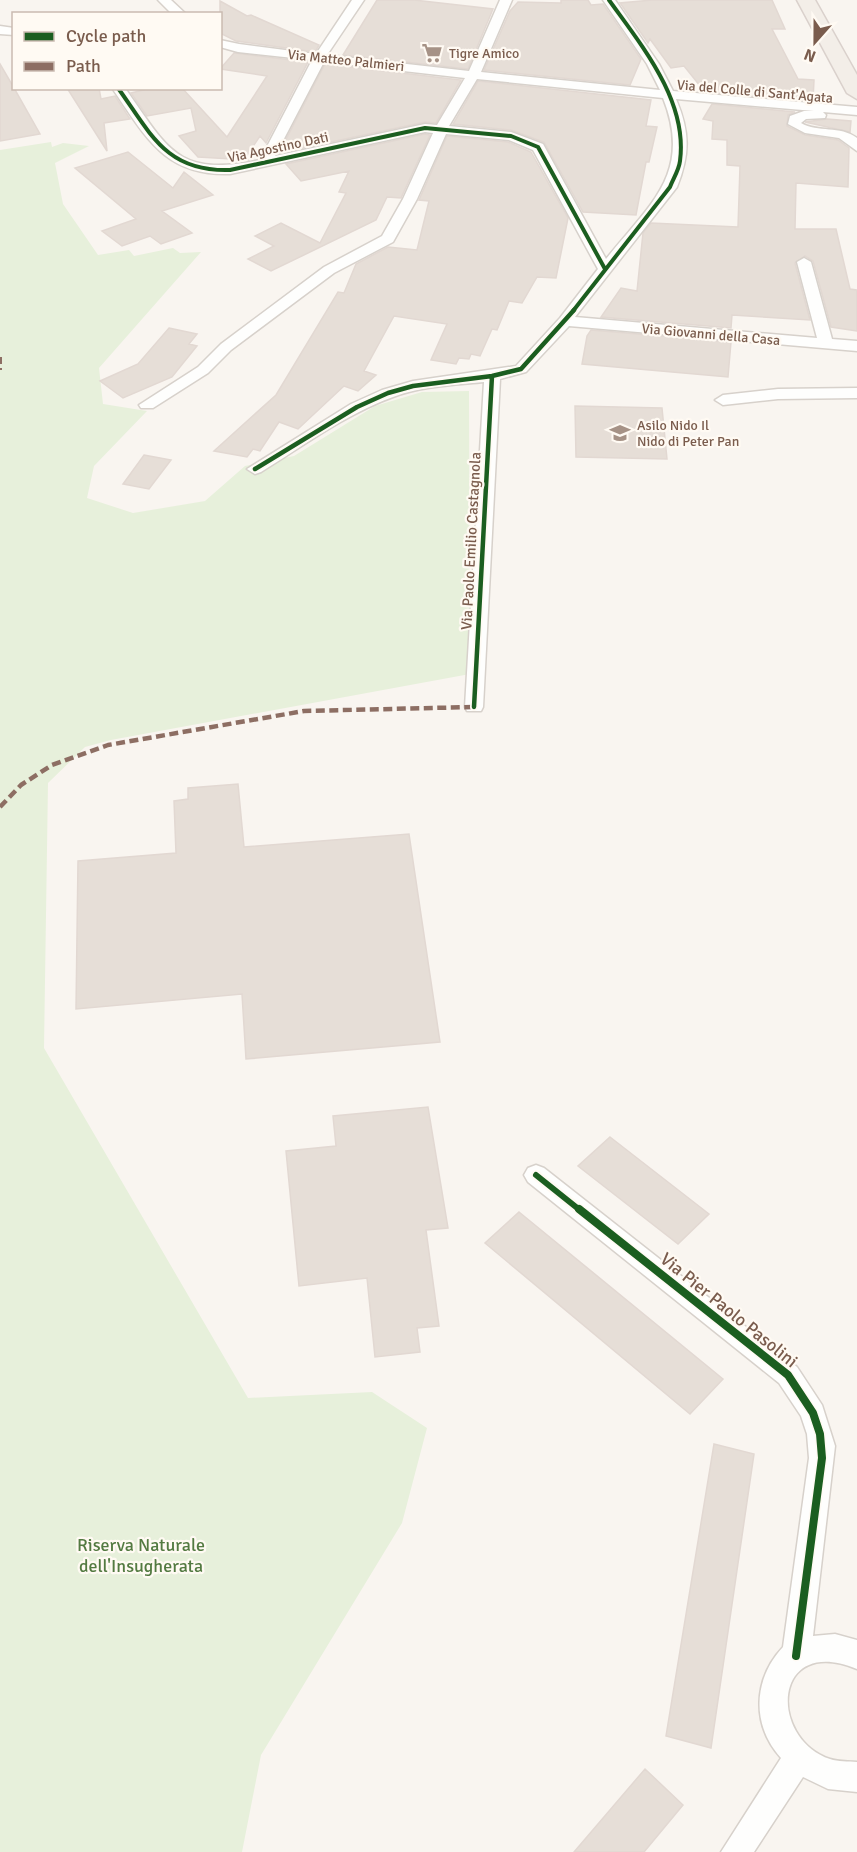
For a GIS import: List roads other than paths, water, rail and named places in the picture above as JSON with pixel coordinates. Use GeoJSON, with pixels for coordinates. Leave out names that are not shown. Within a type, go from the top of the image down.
{"type":"FeatureCollection","features":[{"type":"Feature","properties":{"kind":"main road"},"geometry":{"type":"LineString","coordinates":[[806,0],[857,93]]}},
{"type":"Feature","properties":{"kind":"street"},"geometry":{"type":"LineString","coordinates":[[166,2],[182,0]]}},
{"type":"Feature","properties":{"kind":"street"},"geometry":{"type":"LineString","coordinates":[[265,163],[320,57],[358,0]]}},
{"type":"Feature","properties":{"kind":"street"},"geometry":{"type":"LineString","coordinates":[[147,405],[203,370],[226,346],[345,260],[388,239],[410,199],[442,128],[473,75],[506,0]]}},
{"type":"Feature","properties":{"kind":"street"},"geometry":{"type":"LineString","coordinates":[[255,469],[378,396],[413,386],[518,371],[565,321],[670,188],[676,175],[680,132],[669,96],[659,73],[609,0]]}},
{"type":"Feature","properties":{"kind":"street"},"geometry":{"type":"LineString","coordinates":[[166,2],[178,12]]}},
{"type":"Feature","properties":{"kind":"street","name":"Via Matteo Palmieri"},"geometry":{"type":"LineString","coordinates":[[222,44],[238,48],[473,75]]}},
{"type":"Feature","properties":{"kind":"street","name":"Via del Colle di Sant'Agata"},"geometry":{"type":"LineString","coordinates":[[473,75],[669,96],[857,111]]}},
{"type":"Feature","properties":{"kind":"street","name":"Via Agostino Dati"},"geometry":{"type":"LineString","coordinates":[[120,90],[168,154],[182,165],[219,172],[419,129],[442,128],[517,137],[538,147],[605,269]]}},
{"type":"Feature","properties":{"kind":"street"},"geometry":{"type":"LineString","coordinates":[[857,118],[808,115],[794,121],[795,125],[801,129],[845,136],[857,147]]}},
{"type":"Feature","properties":{"kind":"street"},"geometry":{"type":"LineString","coordinates":[[804,262],[826,344]]}},
{"type":"Feature","properties":{"kind":"street","name":"Via Giovanni della Casa"},"geometry":{"type":"LineString","coordinates":[[565,321],[857,346]]}},
{"type":"Feature","properties":{"kind":"street","name":"Via Paolo Emilio Castagnola"},"geometry":{"type":"LineString","coordinates":[[474,707],[492,376]]}},
{"type":"Feature","properties":{"kind":"street"},"geometry":{"type":"LineString","coordinates":[[723,400],[778,394],[857,393]]}},
{"type":"Feature","properties":{"kind":"street","name":"Via Pier Paolo Pasolini"},"geometry":{"type":"LineString","coordinates":[[536,1175],[789,1375],[808,1400],[819,1425],[822,1458],[796,1656]]}},
{"type":"Feature","properties":{"kind":"street"},"geometry":{"type":"LineString","coordinates":[[857,1655],[833,1647],[813,1648],[796,1656],[783,1668],[774,1685],[772,1703],[775,1723],[784,1742],[798,1758],[816,1771],[836,1777],[857,1777]]}},
{"type":"Feature","properties":{"kind":"street"},"geometry":{"type":"LineString","coordinates":[[736,1852],[798,1758]]}},
{"type":"Feature","properties":{"kind":"place","name":"Tigre Amico"},"geometry":{"type":"Point","coordinates":[432,53]}},
{"type":"Feature","properties":{"kind":"place","name":"Asilo Nido Il Nido di Peter Pan"},"geometry":{"type":"Point","coordinates":[620,433]}},
{"type":"Feature","properties":{"kind":"park label","name":"Riserva Naturale dell'Insugherata"},"geometry":{"type":"Point","coordinates":[141,1555]}}]}
